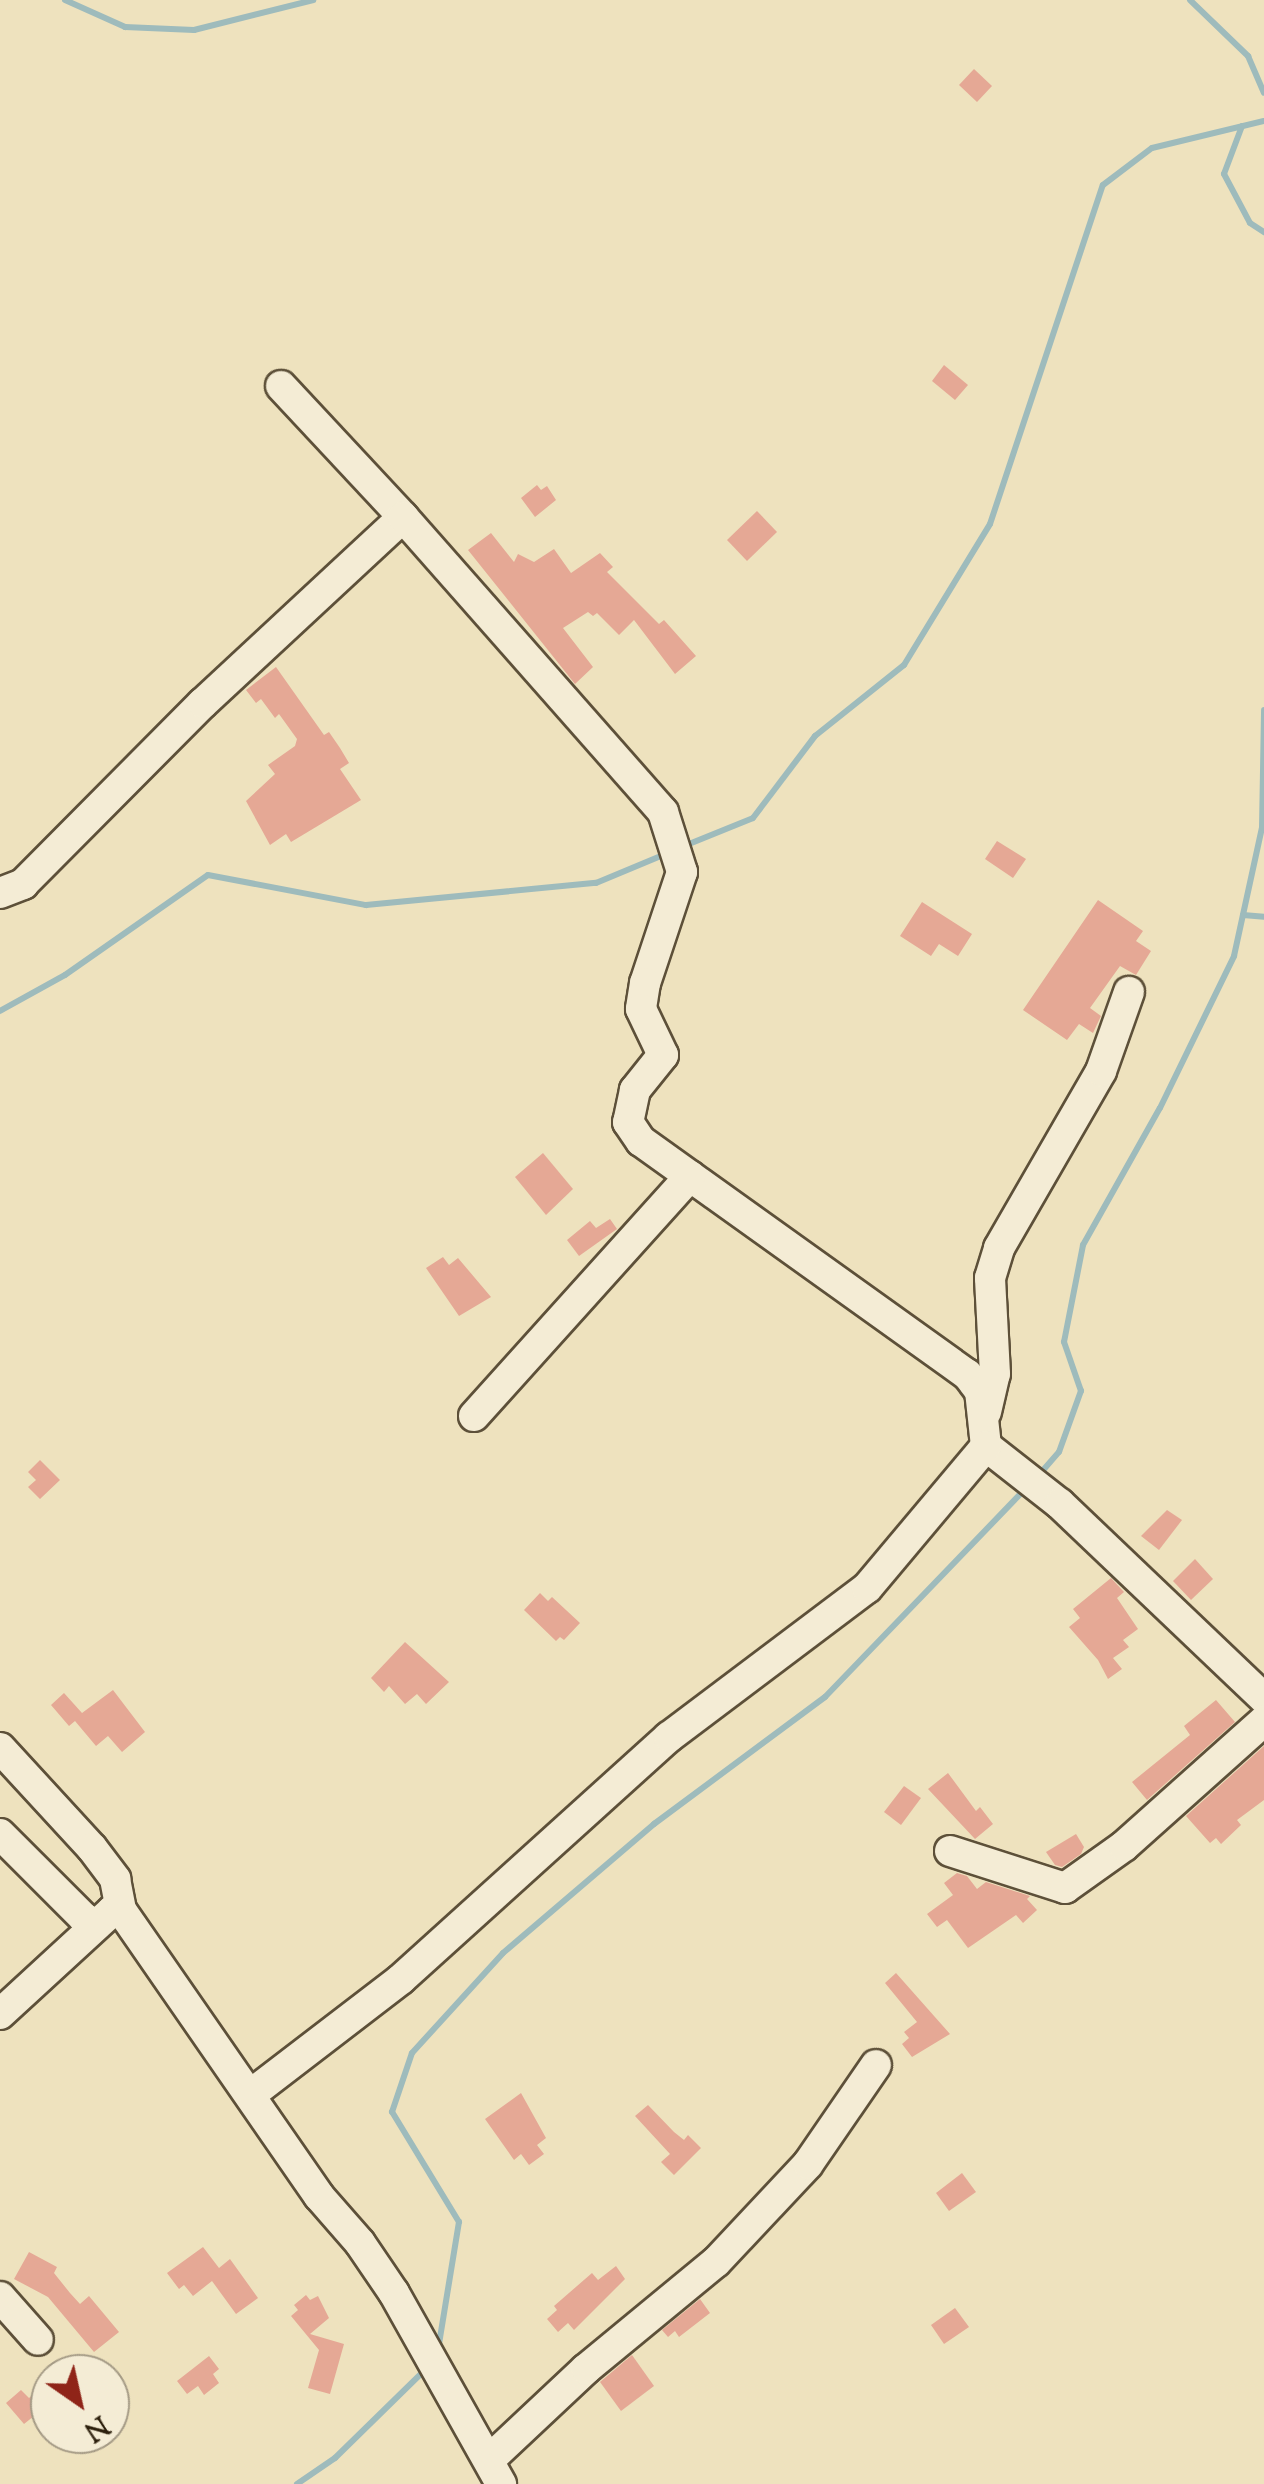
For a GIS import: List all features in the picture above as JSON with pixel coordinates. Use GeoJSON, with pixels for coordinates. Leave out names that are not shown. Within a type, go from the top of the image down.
{"type":"FeatureCollection","features":[{"type":"Feature","properties":{"kind":"street"},"geometry":{"type":"LineString","coordinates":[[282,386],[403,516],[663,812],[682,872],[645,983],[641,1010],[663,1054],[636,1090],[628,1122],[641,1141],[968,1374],[980,1391],[995,1453],[1060,1504],[1264,1698]]}},
{"type":"Feature","properties":{"kind":"street"},"geometry":{"type":"LineString","coordinates":[[0,893],[23,884],[203,702],[403,516]]}},
{"type":"Feature","properties":{"kind":"street"},"geometry":{"type":"LineString","coordinates":[[984,1414],[991,1405],[995,1374],[990,1278],[999,1248],[1101,1071],[1129,992]]}},
{"type":"Feature","properties":{"kind":"street"},"geometry":{"type":"LineString","coordinates":[[474,1416],[690,1176]]}},
{"type":"Feature","properties":{"kind":"street"},"geometry":{"type":"LineString","coordinates":[[250,2096],[401,1979],[669,1737],[867,1588],[995,1453]]}},
{"type":"Feature","properties":{"kind":"street"},"geometry":{"type":"LineString","coordinates":[[950,1851],[1065,1888],[1124,1846],[1264,1721]]}},
{"type":"Feature","properties":{"kind":"street"},"geometry":{"type":"LineString","coordinates":[[0,1748],[92,1848],[115,1880],[109,1917],[0,2014]]}},
{"type":"Feature","properties":{"kind":"street"},"geometry":{"type":"LineString","coordinates":[[0,1834],[84,1918],[109,1917]]}},
{"type":"Feature","properties":{"kind":"street"},"geometry":{"type":"LineString","coordinates":[[109,1917],[250,2096],[320,2196],[360,2243],[424,2340],[495,2472],[586,2368],[716,2262],[808,2164],[876,2065]]}},
{"type":"Feature","properties":{"kind":"street"},"geometry":{"type":"LineString","coordinates":[[0,2297],[38,2340]]}},
{"type":"Feature","properties":{"kind":"building"},"geometry":{"type":"Polygon","coordinates":[[[974,69],[992,86],[977,102],[959,85],[974,69]]]}},
{"type":"Feature","properties":{"kind":"building"},"geometry":{"type":"Polygon","coordinates":[[[944,365],[968,385],[955,400],[932,381],[944,365]]]}},
{"type":"Feature","properties":{"kind":"building"},"geometry":{"type":"Polygon","coordinates":[[[537,485],[541,490],[547,486],[556,500],[535,517],[521,498],[537,485]]]}},
{"type":"Feature","properties":{"kind":"building"},"geometry":{"type":"Polygon","coordinates":[[[757,511],[777,532],[747,561],[727,540],[757,511]]]}},
{"type":"Feature","properties":{"kind":"building"},"geometry":{"type":"Polygon","coordinates":[[[491,533],[514,562],[518,554],[534,562],[554,549],[571,573],[600,553],[613,567],[607,572],[659,624],[664,620],[696,656],[675,674],[634,620],[619,635],[597,613],[593,616],[588,612],[563,628],[593,667],[575,684],[468,550],[491,533]]]}},
{"type":"Feature","properties":{"kind":"building"},"geometry":{"type":"Polygon","coordinates":[[[276,667],[324,735],[329,732],[340,748],[349,763],[340,769],[361,800],[291,842],[286,834],[270,845],[246,801],[275,774],[268,765],[295,746],[297,739],[279,714],[275,718],[261,699],[256,703],[246,690],[276,667]]]}},
{"type":"Feature","properties":{"kind":"building"},"geometry":{"type":"Polygon","coordinates":[[[997,841],[1026,859],[1013,878],[985,859],[997,841]]]}},
{"type":"Feature","properties":{"kind":"building"},"geometry":{"type":"Polygon","coordinates":[[[1098,900],[1143,931],[1136,941],[1151,951],[1136,975],[1120,966],[1090,1008],[1101,1016],[1093,1033],[1079,1024],[1067,1040],[1023,1010],[1098,900]]]}},
{"type":"Feature","properties":{"kind":"building"},"geometry":{"type":"Polygon","coordinates":[[[922,902],[972,934],[958,956],[939,944],[931,956],[900,936],[922,902]]]}},
{"type":"Feature","properties":{"kind":"building"},"geometry":{"type":"Polygon","coordinates":[[[543,1153],[573,1189],[546,1215],[515,1177],[543,1153]]]}},
{"type":"Feature","properties":{"kind":"building"},"geometry":{"type":"Polygon","coordinates":[[[610,1219],[617,1229],[579,1256],[567,1240],[590,1221],[596,1228],[610,1219]]]}},
{"type":"Feature","properties":{"kind":"building"},"geometry":{"type":"Polygon","coordinates":[[[443,1257],[449,1265],[458,1258],[491,1297],[459,1316],[426,1268],[443,1257]]]}},
{"type":"Feature","properties":{"kind":"building"},"geometry":{"type":"Polygon","coordinates":[[[40,1460],[60,1480],[40,1499],[28,1487],[36,1480],[28,1472],[40,1460]]]}},
{"type":"Feature","properties":{"kind":"building"},"geometry":{"type":"Polygon","coordinates":[[[1167,1510],[1182,1520],[1159,1550],[1141,1536],[1167,1510]]]}},
{"type":"Feature","properties":{"kind":"building"},"geometry":{"type":"Polygon","coordinates":[[[1195,1559],[1213,1579],[1191,1600],[1173,1581],[1195,1559]]]}},
{"type":"Feature","properties":{"kind":"building"},"geometry":{"type":"Polygon","coordinates":[[[1111,1578],[1124,1592],[1117,1598],[1138,1629],[1123,1640],[1129,1647],[1113,1658],[1122,1669],[1108,1679],[1098,1660],[1069,1627],[1080,1618],[1073,1609],[1111,1578]]]}},
{"type":"Feature","properties":{"kind":"building"},"geometry":{"type":"Polygon","coordinates":[[[540,1593],[548,1601],[552,1597],[580,1623],[564,1640],[560,1637],[556,1641],[524,1610],[540,1593]]]}},
{"type":"Feature","properties":{"kind":"building"},"geometry":{"type":"Polygon","coordinates":[[[405,1642],[449,1682],[426,1704],[417,1694],[405,1704],[389,1686],[384,1692],[371,1678],[405,1642]]]}},
{"type":"Feature","properties":{"kind":"building"},"geometry":{"type":"Polygon","coordinates":[[[113,1690],[145,1732],[122,1752],[108,1736],[96,1746],[75,1721],[69,1726],[51,1705],[64,1693],[82,1713],[113,1690]]]}},
{"type":"Feature","properties":{"kind":"building"},"geometry":{"type":"Polygon","coordinates":[[[1216,1700],[1235,1722],[1147,1800],[1132,1782],[1190,1735],[1184,1726],[1216,1700]]]}},
{"type":"Feature","properties":{"kind":"building"},"geometry":{"type":"Polygon","coordinates":[[[1264,1746],[1264,1800],[1237,1820],[1241,1825],[1221,1844],[1216,1838],[1210,1843],[1186,1816],[1264,1746]]]}},
{"type":"Feature","properties":{"kind":"building"},"geometry":{"type":"Polygon","coordinates":[[[948,1773],[976,1811],[980,1807],[993,1824],[975,1839],[928,1789],[948,1773]]]}},
{"type":"Feature","properties":{"kind":"building"},"geometry":{"type":"Polygon","coordinates":[[[904,1786],[921,1798],[901,1825],[884,1812],[904,1786]]]}},
{"type":"Feature","properties":{"kind":"building"},"geometry":{"type":"Polygon","coordinates":[[[1076,1834],[1084,1847],[1081,1854],[1062,1867],[1055,1865],[1046,1852],[1076,1834]]]}},
{"type":"Feature","properties":{"kind":"building"},"geometry":{"type":"Polygon","coordinates":[[[957,1873],[967,1876],[977,1889],[986,1882],[1030,1896],[1027,1899],[1037,1910],[1023,1923],[1016,1915],[968,1948],[947,1920],[937,1927],[927,1914],[953,1895],[944,1883],[957,1873]]]}},
{"type":"Feature","properties":{"kind":"building"},"geometry":{"type":"Polygon","coordinates":[[[896,1973],[950,2034],[912,2057],[902,2044],[909,2038],[904,2032],[917,2022],[885,1983],[896,1973]]]}},
{"type":"Feature","properties":{"kind":"building"},"geometry":{"type":"Polygon","coordinates":[[[521,2093],[546,2138],[537,2145],[544,2154],[529,2165],[521,2154],[514,2160],[485,2119],[521,2093]]]}},
{"type":"Feature","properties":{"kind":"building"},"geometry":{"type":"Polygon","coordinates":[[[648,2105],[674,2132],[684,2140],[688,2135],[701,2148],[674,2175],[661,2162],[670,2154],[635,2116],[648,2105]]]}},
{"type":"Feature","properties":{"kind":"building"},"geometry":{"type":"Polygon","coordinates":[[[962,2173],[976,2192],[949,2211],[936,2193],[962,2173]]]}},
{"type":"Feature","properties":{"kind":"building"},"geometry":{"type":"Polygon","coordinates":[[[203,2247],[219,2268],[230,2259],[258,2298],[236,2314],[212,2281],[193,2296],[184,2285],[179,2289],[167,2273],[203,2247]]]}},
{"type":"Feature","properties":{"kind":"building"},"geometry":{"type":"Polygon","coordinates":[[[29,2252],[57,2267],[54,2273],[80,2304],[89,2296],[119,2332],[94,2352],[48,2297],[14,2279],[29,2252]]]}},
{"type":"Feature","properties":{"kind":"building"},"geometry":{"type":"Polygon","coordinates":[[[616,2266],[625,2279],[574,2330],[568,2323],[558,2332],[547,2319],[557,2310],[554,2306],[592,2273],[598,2280],[616,2266]]]}},
{"type":"Feature","properties":{"kind":"building"},"geometry":{"type":"Polygon","coordinates":[[[306,2295],[310,2300],[318,2296],[329,2318],[310,2334],[344,2344],[330,2394],[308,2388],[319,2350],[291,2316],[298,2310],[294,2305],[306,2295]]]}},
{"type":"Feature","properties":{"kind":"building"},"geometry":{"type":"Polygon","coordinates":[[[700,2299],[710,2313],[679,2337],[675,2331],[668,2337],[662,2330],[700,2299]]]}},
{"type":"Feature","properties":{"kind":"building"},"geometry":{"type":"Polygon","coordinates":[[[955,2308],[969,2327],[944,2344],[931,2325],[955,2308]]]}},
{"type":"Feature","properties":{"kind":"building"},"geometry":{"type":"Polygon","coordinates":[[[632,2355],[654,2386],[621,2411],[600,2382],[632,2355]]]}},
{"type":"Feature","properties":{"kind":"building"},"geometry":{"type":"Polygon","coordinates":[[[209,2356],[219,2369],[213,2374],[219,2383],[204,2395],[198,2386],[187,2394],[177,2381],[209,2356]]]}},
{"type":"Feature","properties":{"kind":"building"},"geometry":{"type":"Polygon","coordinates":[[[21,2390],[29,2398],[30,2419],[24,2424],[6,2403],[21,2390]]]}},
{"type":"Feature","properties":{"kind":"waterway"},"geometry":{"type":"LineString","coordinates":[[65,0],[125,27],[194,30],[313,0]]}},
{"type":"Feature","properties":{"kind":"waterway"},"geometry":{"type":"LineString","coordinates":[[1190,0],[1248,56],[1264,93]]}},
{"type":"Feature","properties":{"kind":"waterway"},"geometry":{"type":"LineString","coordinates":[[684,846],[753,818],[815,736],[904,665],[990,524],[1103,185],[1152,148],[1264,121]]}},
{"type":"Feature","properties":{"kind":"waterway"},"geometry":{"type":"LineString","coordinates":[[1242,126],[1224,174],[1250,223],[1264,232]]}},
{"type":"Feature","properties":{"kind":"waterway"},"geometry":{"type":"LineString","coordinates":[[1038,1476],[1059,1452],[1081,1391],[1064,1342],[1083,1245],[1160,1108],[1234,956],[1262,828],[1264,710]]}},
{"type":"Feature","properties":{"kind":"waterway"},"geometry":{"type":"LineString","coordinates":[[0,1011],[65,975],[208,875],[366,905],[596,883],[668,853]]}},
{"type":"Feature","properties":{"kind":"waterway"},"geometry":{"type":"LineString","coordinates":[[1243,915],[1264,917]]}},
{"type":"Feature","properties":{"kind":"waterway"},"geometry":{"type":"LineString","coordinates":[[438,2350],[459,2222],[392,2112],[412,2053],[503,1953],[654,1824],[825,1697],[1026,1488]]}},
{"type":"Feature","properties":{"kind":"waterway"},"geometry":{"type":"LineString","coordinates":[[297,2484],[335,2458],[426,2369]]}}]}
